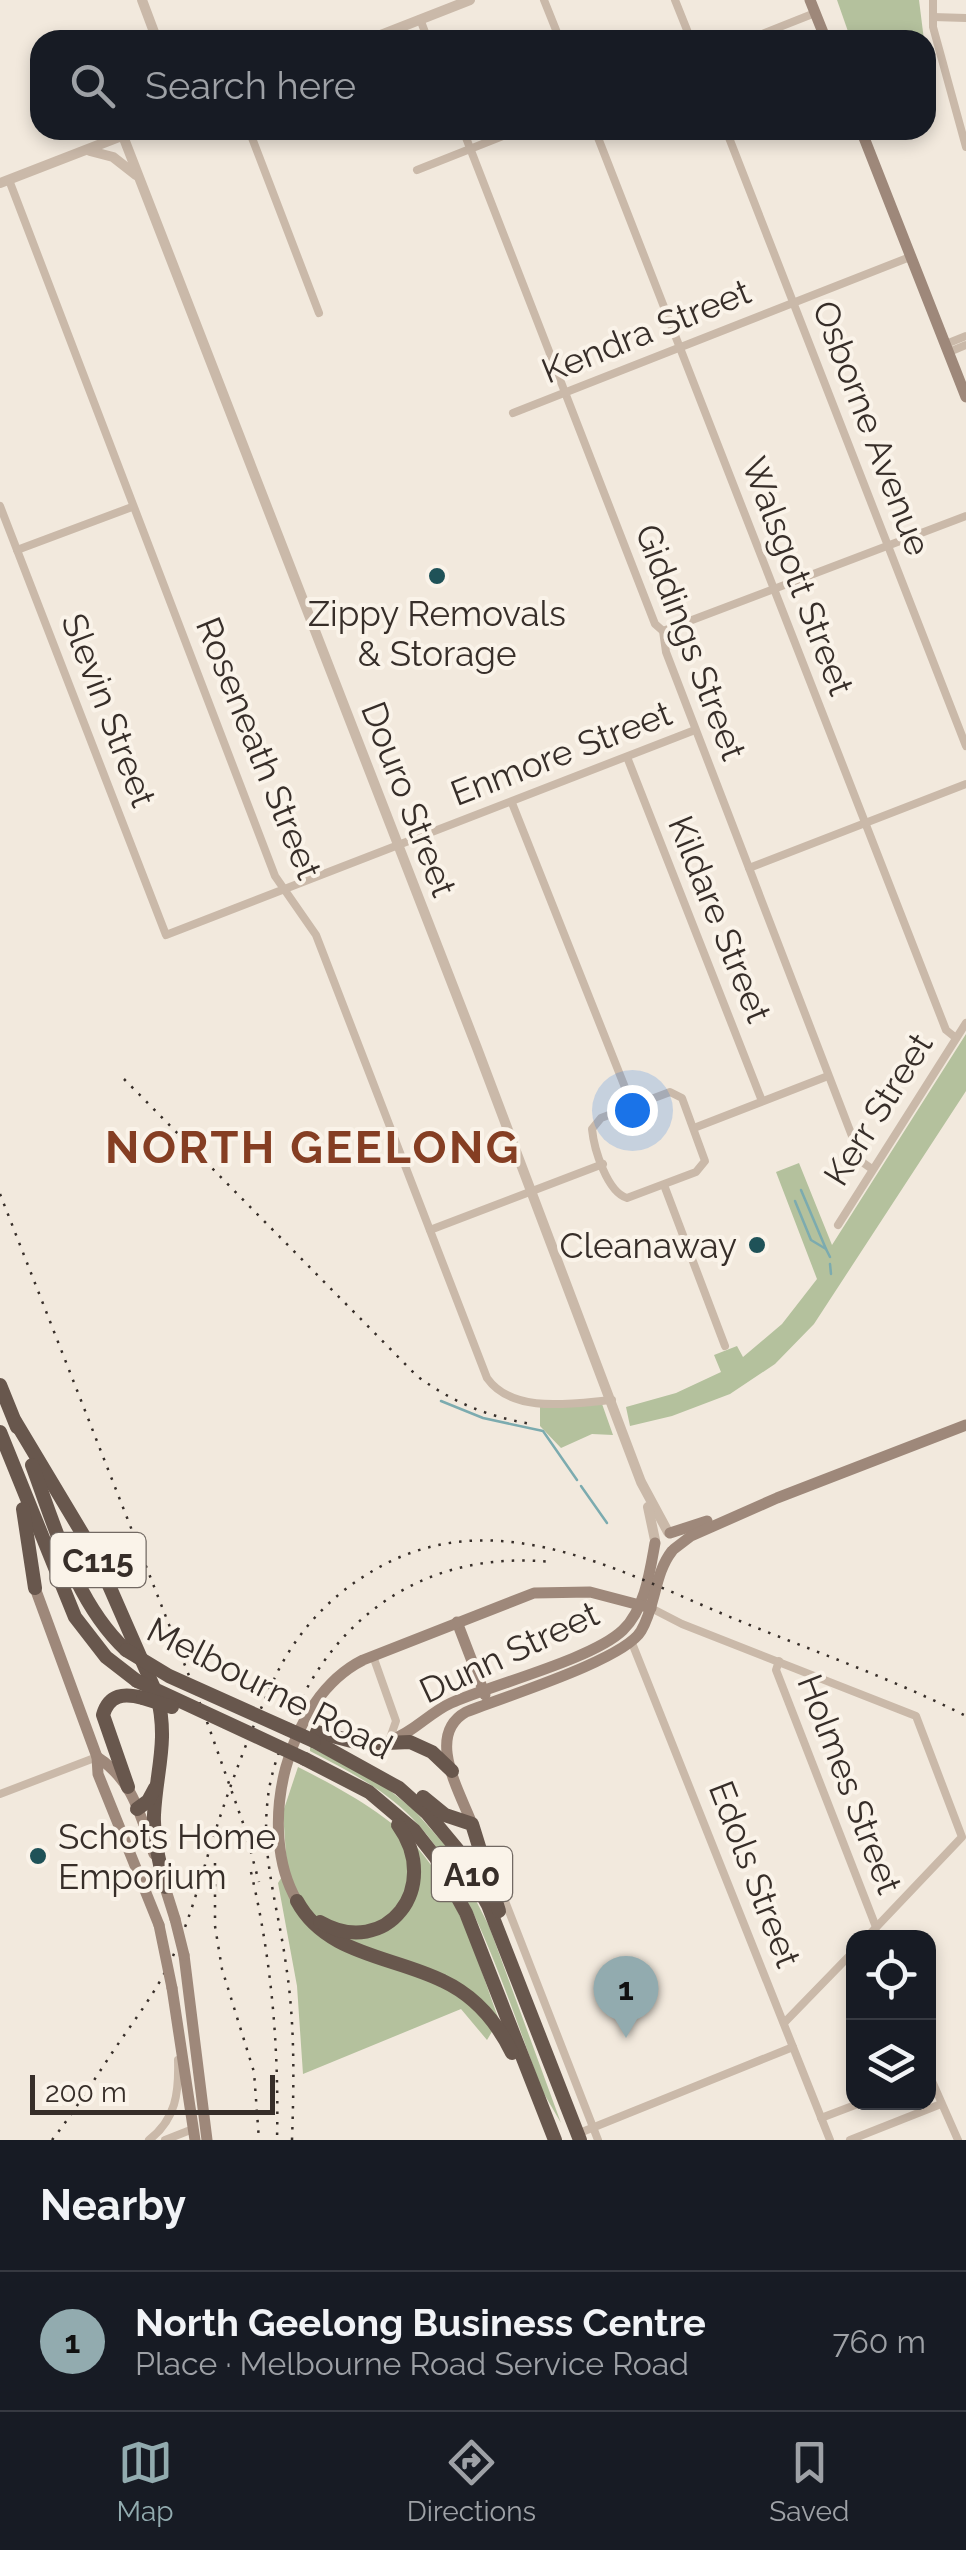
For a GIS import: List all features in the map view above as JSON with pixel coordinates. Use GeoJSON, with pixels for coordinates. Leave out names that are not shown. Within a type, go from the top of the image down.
{"type":"FeatureCollection","features":[{"type":"Feature","properties":{"kind":"highway","name":"Melbourne Road"},"geometry":{"type":"LineString","coordinates":[[1,1390],[87,1601],[104,1628],[126,1650],[154,1669],[246,1712],[316,1736],[332,1750],[399,1788],[438,1825],[473,1875],[579,2137]]}},
{"type":"Feature","properties":{"kind":"highway","name":"C115"},"geometry":{"type":"LineString","coordinates":[[15,1421],[97,1558],[149,1676],[164,1729],[154,1829],[165,1887]]}},
{"type":"Feature","properties":{"kind":"highway","name":"Melbourne Road"},"geometry":{"type":"LineString","coordinates":[[0,1432],[74,1617],[106,1657],[137,1681],[369,1792],[414,1830],[452,1884],[558,2140]]}},
{"type":"Feature","properties":{"kind":"highway","name":"C115"},"geometry":{"type":"LineString","coordinates":[[19,1480],[35,1588]]}},
{"type":"Feature","properties":{"kind":"highway","name":"C115"},"geometry":{"type":"LineString","coordinates":[[128,1787],[103,1715],[108,1702],[116,1696],[143,1698],[221,1721]]}},
{"type":"Feature","properties":{"kind":"highway"},"geometry":{"type":"LineString","coordinates":[[316,1736],[363,1744],[390,1741],[422,1746],[452,1771]]}},
{"type":"Feature","properties":{"kind":"highway"},"geometry":{"type":"LineString","coordinates":[[332,1750],[382,1767],[446,1816],[472,1824],[509,1956]]}},
{"type":"Feature","properties":{"kind":"highway"},"geometry":{"type":"LineString","coordinates":[[137,1809],[148,1801],[157,1783]]}},
{"type":"Feature","properties":{"kind":"highway"},"geometry":{"type":"LineString","coordinates":[[298,1900],[321,1923],[350,1932],[380,1926],[408,1902],[416,1878],[413,1851],[400,1826],[369,1792]]}},
{"type":"Feature","properties":{"kind":"highway"},"geometry":{"type":"LineString","coordinates":[[298,1900],[310,1921],[334,1940],[445,1982],[474,2001],[501,2032],[540,2101]]}},
{"type":"Feature","properties":{"kind":"highway"},"geometry":{"type":"LineString","coordinates":[[558,2140],[579,2137]]}},
{"type":"Feature","properties":{"kind":"main road"},"geometry":{"type":"LineString","coordinates":[[810,0],[822,30]]}},
{"type":"Feature","properties":{"kind":"main road"},"geometry":{"type":"LineString","coordinates":[[865,140],[966,398]]}},
{"type":"Feature","properties":{"kind":"main road"},"geometry":{"type":"LineString","coordinates":[[655,1541],[662,1553],[673,1550],[691,1536],[777,1498],[966,1426]]}},
{"type":"Feature","properties":{"kind":"main road"},"geometry":{"type":"LineString","coordinates":[[645,1606],[659,1534],[777,1498]]}},
{"type":"Feature","properties":{"kind":"main road"},"geometry":{"type":"LineString","coordinates":[[645,1606],[673,1550],[676,1539],[669,1532]]}},
{"type":"Feature","properties":{"kind":"main road","name":"C115"},"geometry":{"type":"LineString","coordinates":[[35,1588],[97,1757],[98,1774],[159,1925],[198,2135]]}},
{"type":"Feature","properties":{"kind":"main road"},"geometry":{"type":"LineString","coordinates":[[298,1900],[284,1871],[279,1842],[279,1795],[285,1769],[320,1696],[347,1669],[534,1593],[590,1592],[645,1606]]}},
{"type":"Feature","properties":{"kind":"main road","name":"Dunn Street"},"geometry":{"type":"LineString","coordinates":[[390,1741],[443,1708],[597,1646],[621,1632],[645,1606]]}},
{"type":"Feature","properties":{"kind":"main road","name":"Dunn Street"},"geometry":{"type":"LineString","coordinates":[[452,1771],[446,1746],[450,1727],[461,1714],[606,1658],[632,1643],[644,1628],[645,1606]]}},
{"type":"Feature","properties":{"kind":"main road"},"geometry":{"type":"LineString","coordinates":[[458,1622],[488,1704]]}},
{"type":"Feature","properties":{"kind":"main road","name":"Edols Street"},"geometry":{"type":"LineString","coordinates":[[621,1632],[632,1643]]}},
{"type":"Feature","properties":{"kind":"main road"},"geometry":{"type":"LineString","coordinates":[[97,1757],[115,1769],[128,1787]]}},
{"type":"Feature","properties":{"kind":"main road"},"geometry":{"type":"LineString","coordinates":[[452,1771],[472,1824]]}},
{"type":"Feature","properties":{"kind":"main road","name":"C115"},"geometry":{"type":"LineString","coordinates":[[128,1787],[165,1887],[184,1954],[198,2135]]}},
{"type":"Feature","properties":{"kind":"main road"},"geometry":{"type":"LineString","coordinates":[[116,1818],[137,1809]]}},
{"type":"Feature","properties":{"kind":"street"},"geometry":{"type":"LineString","coordinates":[[142,0],[153,30]]}},
{"type":"Feature","properties":{"kind":"street"},"geometry":{"type":"LineString","coordinates":[[393,30],[470,0]]}},
{"type":"Feature","properties":{"kind":"street"},"geometry":{"type":"LineString","coordinates":[[544,0],[556,30]]}},
{"type":"Feature","properties":{"kind":"street"},"geometry":{"type":"LineString","coordinates":[[676,0],[687,30]]}},
{"type":"Feature","properties":{"kind":"street"},"geometry":{"type":"LineString","coordinates":[[933,0],[933,17],[966,147]]}},
{"type":"Feature","properties":{"kind":"street"},"geometry":{"type":"LineString","coordinates":[[773,30],[815,13]]}},
{"type":"Feature","properties":{"kind":"street"},"geometry":{"type":"LineString","coordinates":[[933,17],[966,18]]}},
{"type":"Feature","properties":{"kind":"street"},"geometry":{"type":"LineString","coordinates":[[420,19],[424,30]]}},
{"type":"Feature","properties":{"kind":"street"},"geometry":{"type":"LineString","coordinates":[[5,182],[113,140]]}},
{"type":"Feature","properties":{"kind":"street","name":"Douro Street"},"geometry":{"type":"LineString","coordinates":[[125,140],[612,1400],[641,1482],[655,1541]]}},
{"type":"Feature","properties":{"kind":"street"},"geometry":{"type":"LineString","coordinates":[[253,140],[318,313]]}},
{"type":"Feature","properties":{"kind":"street","name":"Giddings Street"},"geometry":{"type":"LineString","coordinates":[[467,140],[655,624],[663,631],[666,652],[828,1076],[862,1162],[872,1169]]}},
{"type":"Feature","properties":{"kind":"street"},"geometry":{"type":"LineString","coordinates":[[418,170],[493,140]]}},
{"type":"Feature","properties":{"kind":"street","name":"Walsgott Street"},"geometry":{"type":"LineString","coordinates":[[599,140],[864,824],[946,1030],[956,1038]]}},
{"type":"Feature","properties":{"kind":"street","name":"Osborne Avenue"},"geometry":{"type":"LineString","coordinates":[[730,140],[966,746]]}},
{"type":"Feature","properties":{"kind":"street"},"geometry":{"type":"LineString","coordinates":[[84,151],[114,157],[140,179]]}},
{"type":"Feature","properties":{"kind":"street","name":"Roseneath Street"},"geometry":{"type":"LineString","coordinates":[[5,182],[275,876],[316,935],[493,1386],[507,1395],[549,1404],[612,1400]]}},
{"type":"Feature","properties":{"kind":"street","name":"Kendra Street"},"geometry":{"type":"LineString","coordinates":[[513,412],[910,257]]}},
{"type":"Feature","properties":{"kind":"street"},"geometry":{"type":"LineString","coordinates":[[947,348],[966,336]]}},
{"type":"Feature","properties":{"kind":"street"},"geometry":{"type":"LineString","coordinates":[[947,348],[966,345]]}},
{"type":"Feature","properties":{"kind":"street","name":"Slevin Street"},"geometry":{"type":"LineString","coordinates":[[0,506],[166,935]]}},
{"type":"Feature","properties":{"kind":"street"},"geometry":{"type":"LineString","coordinates":[[18,550],[132,506]]}},
{"type":"Feature","properties":{"kind":"street"},"geometry":{"type":"LineString","coordinates":[[663,631],[966,516]]}},
{"type":"Feature","properties":{"kind":"street","name":"Enmore Street"},"geometry":{"type":"LineString","coordinates":[[166,935],[695,730]]}},
{"type":"Feature","properties":{"kind":"street","name":"Kildare Street"},"geometry":{"type":"LineString","coordinates":[[627,758],[762,1101]]}},
{"type":"Feature","properties":{"kind":"street"},"geometry":{"type":"LineString","coordinates":[[749,868],[966,784]]}},
{"type":"Feature","properties":{"kind":"street"},"geometry":{"type":"LineString","coordinates":[[512,803],[632,1105]]}},
{"type":"Feature","properties":{"kind":"street","name":"Kerr Street"},"geometry":{"type":"LineString","coordinates":[[838,1225],[966,1023]]}},
{"type":"Feature","properties":{"kind":"street"},"geometry":{"type":"LineString","coordinates":[[694,1128],[828,1076]]}},
{"type":"Feature","properties":{"kind":"street"},"geometry":{"type":"LineString","coordinates":[[670,1092],[677,1093],[694,1128],[704,1154],[702,1167],[627,1198],[613,1189],[592,1128],[601,1118],[670,1092]]}},
{"type":"Feature","properties":{"kind":"street"},"geometry":{"type":"LineString","coordinates":[[430,1230],[603,1164]]}},
{"type":"Feature","properties":{"kind":"street"},"geometry":{"type":"LineString","coordinates":[[664,1185],[725,1346]]}},
{"type":"Feature","properties":{"kind":"street","name":"Douro Street"},"geometry":{"type":"LineString","coordinates":[[641,1482],[669,1532]]}},
{"type":"Feature","properties":{"kind":"street"},"geometry":{"type":"LineString","coordinates":[[645,1606],[916,1716],[962,1837],[873,1930]]}},
{"type":"Feature","properties":{"kind":"street","name":"Edols Street"},"geometry":{"type":"LineString","coordinates":[[632,1643],[830,2140]]}},
{"type":"Feature","properties":{"kind":"street"},"geometry":{"type":"LineString","coordinates":[[373,1656],[395,1715],[396,1726],[390,1741]]}},
{"type":"Feature","properties":{"kind":"street","name":"Holmes Street"},"geometry":{"type":"LineString","coordinates":[[779,1661],[776,1670],[876,1927]]}},
{"type":"Feature","properties":{"kind":"street"},"geometry":{"type":"LineString","coordinates":[[0,1794],[97,1757]]}},
{"type":"Feature","properties":{"kind":"street"},"geometry":{"type":"LineString","coordinates":[[472,1824],[524,1945],[598,2140]]}},
{"type":"Feature","properties":{"kind":"street"},"geometry":{"type":"LineString","coordinates":[[784,2024],[846,1958]]}},
{"type":"Feature","properties":{"kind":"street"},"geometry":{"type":"LineString","coordinates":[[148,2140],[165,2125],[175,2106],[177,2021]]}},
{"type":"Feature","properties":{"kind":"street"},"geometry":{"type":"LineString","coordinates":[[579,2137],[592,2128],[793,2047]]}},
{"type":"Feature","properties":{"kind":"street"},"geometry":{"type":"LineString","coordinates":[[936,2092],[958,2140]]}},
{"type":"Feature","properties":{"kind":"street"},"geometry":{"type":"LineString","coordinates":[[850,2140],[941,2104]]}},
{"type":"Feature","properties":{"kind":"street"},"geometry":{"type":"LineString","coordinates":[[822,2118],[846,2109]]}},
{"type":"Feature","properties":{"kind":"street"},"geometry":{"type":"LineString","coordinates":[[165,2140],[198,2135]]}},
{"type":"Feature","properties":{"kind":"green space"},"geometry":{"type":"Polygon","coordinates":[[[837,0],[919,0],[923,30],[848,30],[837,0]]]}},
{"type":"Feature","properties":{"kind":"green space"},"geometry":{"type":"Polygon","coordinates":[[[966,1034],[966,1091],[814,1324],[775,1364],[730,1394],[672,1416],[630,1426],[626,1407],[676,1393],[721,1372],[714,1355],[737,1346],[743,1357],[782,1324],[817,1279],[776,1172],[799,1163],[832,1245],[966,1034]]]}},
{"type":"Feature","properties":{"kind":"green space"},"geometry":{"type":"Polygon","coordinates":[[[601,1401],[613,1435],[592,1434],[561,1448],[540,1426],[540,1403],[601,1401]]]}},
{"type":"Feature","properties":{"kind":"green space"},"geometry":{"type":"Polygon","coordinates":[[[310,1747],[383,1785],[414,1810],[451,1852],[489,1926],[561,2123],[543,2092],[472,1910],[434,1844],[389,1798],[310,1751],[310,1747]]]}},
{"type":"Feature","properties":{"kind":"green space"},"geometry":{"type":"Polygon","coordinates":[[[298,1767],[399,1829],[438,1875],[468,1936],[499,2020],[487,2040],[461,2009],[303,2074],[297,1986],[278,1883],[287,1869],[283,1812],[298,1767]]]}},
{"type":"Feature","properties":{"kind":"waterway"},"geometry":{"type":"LineString","coordinates":[[801,1190],[826,1249]]}},
{"type":"Feature","properties":{"kind":"waterway"},"geometry":{"type":"LineString","coordinates":[[795,1201],[811,1240],[826,1249],[830,1257]]}},
{"type":"Feature","properties":{"kind":"waterway"},"geometry":{"type":"LineString","coordinates":[[830,1264],[831,1274]]}},
{"type":"Feature","properties":{"kind":"waterway"},"geometry":{"type":"LineString","coordinates":[[441,1401],[483,1418],[543,1431],[577,1480]]}},
{"type":"Feature","properties":{"kind":"waterway"},"geometry":{"type":"LineString","coordinates":[[581,1486],[607,1523]]}},
{"type":"Feature","properties":{"kind":"railway"},"geometry":{"type":"LineString","coordinates":[[124,1079],[417,1376],[471,1407],[532,1424]]}},
{"type":"Feature","properties":{"kind":"railway"},"geometry":{"type":"LineString","coordinates":[[0,1194],[206,1719],[243,1823],[259,1882]]}},
{"type":"Feature","properties":{"kind":"railway"},"geometry":{"type":"LineString","coordinates":[[52,2140],[146,2003],[172,1958],[236,1770],[284,1660],[303,1632],[338,1595],[366,1575],[411,1553],[456,1542],[501,1541],[590,1560],[876,1675],[966,1716]]}},
{"type":"Feature","properties":{"kind":"railway"},"geometry":{"type":"LineString","coordinates":[[292,2140],[291,2009],[266,1827],[273,1773],[292,1719],[311,1680],[335,1647],[363,1618],[394,1595],[467,1566],[508,1561],[551,1562]]}},
{"type":"Feature","properties":{"kind":"railway"},"geometry":{"type":"LineString","coordinates":[[215,1863],[215,1926],[222,1969],[254,2072],[259,2140]]}},
{"type":"Feature","properties":{"kind":"railway"},"geometry":{"type":"LineString","coordinates":[[251,1872],[273,2005],[277,2140]]}},
{"type":"Feature","properties":{"kind":"place","name":"Zippy Removals & Storage"},"geometry":{"type":"Point","coordinates":[437,576]}},
{"type":"Feature","properties":{"kind":"place","name":"Cleanaway"},"geometry":{"type":"Point","coordinates":[757,1245]}},
{"type":"Feature","properties":{"kind":"place","name":"Schots Home Emporium"},"geometry":{"type":"Point","coordinates":[38,1856]}},
{"type":"Feature","properties":{"kind":"place","name":"North Geelong Business Centre"},"geometry":{"type":"Point","coordinates":[626,2038]}},
{"type":"Feature","properties":{"kind":"district","name":"NORTH GEELONG"},"geometry":{"type":"Point","coordinates":[313,1147]}}]}
